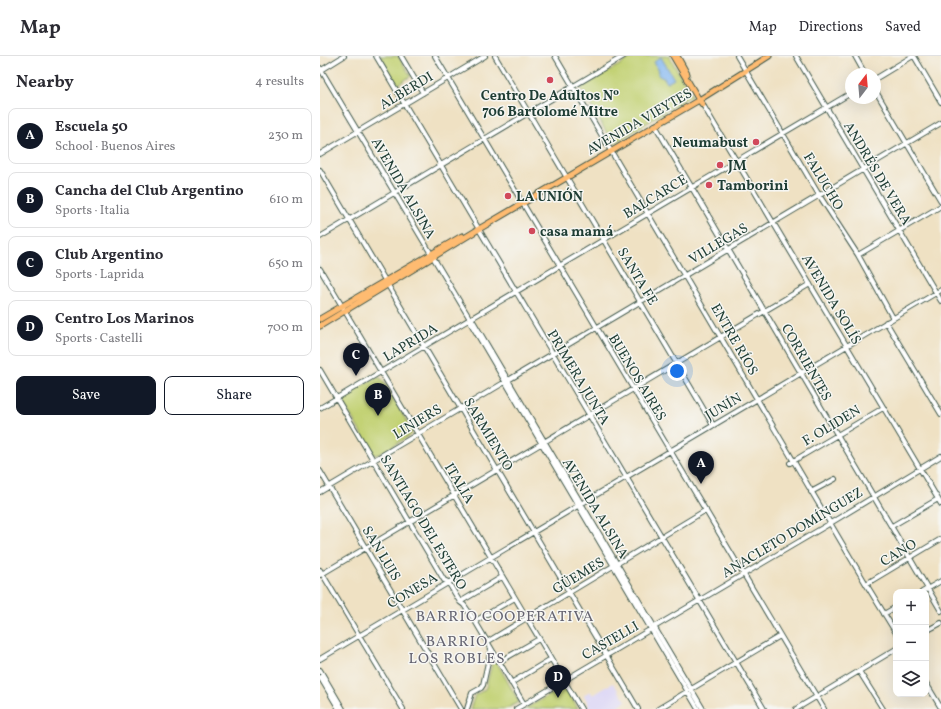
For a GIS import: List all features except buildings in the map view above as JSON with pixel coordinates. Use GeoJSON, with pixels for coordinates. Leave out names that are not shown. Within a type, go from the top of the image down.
{"type":"FeatureCollection","features":[{"type":"Feature","properties":{"kind":"main road","name":"AVENIDA SOLÍS"},"geometry":{"type":"LineString","coordinates":[[673,56],[703,105]]}},
{"type":"Feature","properties":{"kind":"main road","name":"AVENIDA SOLÍS"},"geometry":{"type":"LineString","coordinates":[[677,56],[699,98]]}},
{"type":"Feature","properties":{"kind":"main road","name":"AVENIDA VIEYTES"},"geometry":{"type":"LineString","coordinates":[[611,150],[769,56]]}},
{"type":"Feature","properties":{"kind":"main road","name":"AVENIDA VIEYTES"},"geometry":{"type":"LineString","coordinates":[[344,308],[699,98]]}},
{"type":"Feature","properties":{"kind":"main road"},"geometry":{"type":"LineString","coordinates":[[320,319],[344,308]]}},
{"type":"Feature","properties":{"kind":"main road"},"geometry":{"type":"LineString","coordinates":[[320,326],[344,308]]}},
{"type":"Feature","properties":{"kind":"street"},"geometry":{"type":"LineString","coordinates":[[320,70],[344,56]]}},
{"type":"Feature","properties":{"kind":"street","name":"PRIMERA JUNTA"},"geometry":{"type":"LineString","coordinates":[[376,56],[764,709]]}},
{"type":"Feature","properties":{"kind":"street"},"geometry":{"type":"LineString","coordinates":[[401,56],[423,93]]}},
{"type":"Feature","properties":{"kind":"street","name":"BUENOS AIRES"},"geometry":{"type":"LineString","coordinates":[[435,56],[824,709]]}},
{"type":"Feature","properties":{"kind":"street","name":"ALBERDI"},"geometry":{"type":"LineString","coordinates":[[320,154],[485,56]]}},
{"type":"Feature","properties":{"kind":"street","name":"SANTA FE"},"geometry":{"type":"LineString","coordinates":[[495,56],[713,425]]}},
{"type":"Feature","properties":{"kind":"street","name":"ENTRE RÍOS"},"geometry":{"type":"LineString","coordinates":[[555,56],[721,337],[792,462],[893,628]]}},
{"type":"Feature","properties":{"kind":"street"},"geometry":{"type":"LineString","coordinates":[[614,56],[616,60]]}},
{"type":"Feature","properties":{"kind":"street"},"geometry":{"type":"LineString","coordinates":[[320,237],[624,56]]}},
{"type":"Feature","properties":{"kind":"street","name":"FALUCHO"},"geometry":{"type":"LineString","coordinates":[[737,56],[819,195],[858,255],[893,318]]}},
{"type":"Feature","properties":{"kind":"street","name":"ANDRÉS DE VERA"},"geometry":{"type":"LineString","coordinates":[[796,56],[941,301]]}},
{"type":"Feature","properties":{"kind":"street"},"geometry":{"type":"LineString","coordinates":[[855,56],[862,68]]}},
{"type":"Feature","properties":{"kind":"street"},"geometry":{"type":"LineString","coordinates":[[881,75],[913,56],[941,102]]}},
{"type":"Feature","properties":{"kind":"street","name":"AVENIDA ALSINA"},"geometry":{"type":"LineString","coordinates":[[320,70],[358,131],[470,319],[470,322],[507,381],[690,690],[703,709]]}},
{"type":"Feature","properties":{"kind":"street","name":"BALCARCE"},"geometry":{"type":"LineString","coordinates":[[470,319],[845,97]]}},
{"type":"Feature","properties":{"kind":"street"},"geometry":{"type":"LineString","coordinates":[[881,100],[941,201]]}},
{"type":"Feature","properties":{"kind":"street","name":"AVENIDA SOLÍS"},"geometry":{"type":"LineString","coordinates":[[703,105],[941,504]]}},
{"type":"Feature","properties":{"kind":"street","name":"VILLEGAS"},"geometry":{"type":"LineString","coordinates":[[507,381],[941,123]]}},
{"type":"Feature","properties":{"kind":"street","name":"CORRIENTES"},"geometry":{"type":"LineString","coordinates":[[655,125],[941,610]]}},
{"type":"Feature","properties":{"kind":"street","name":"SARMIENTO"},"geometry":{"type":"LineString","coordinates":[[320,170],[638,709]]}},
{"type":"Feature","properties":{"kind":"street"},"geometry":{"type":"LineString","coordinates":[[858,255],[941,206]]}},
{"type":"Feature","properties":{"kind":"street","name":"ITALIA"},"geometry":{"type":"LineString","coordinates":[[320,269],[581,709]]}},
{"type":"Feature","properties":{"kind":"street"},"geometry":{"type":"LineString","coordinates":[[403,709],[321,573],[454,496],[810,284]]}},
{"type":"Feature","properties":{"kind":"street","name":"JUNÍN"},"geometry":{"type":"LineString","coordinates":[[579,504],[941,290]]}},
{"type":"Feature","properties":{"kind":"street","name":"LAPRIDA"},"geometry":{"type":"LineString","coordinates":[[320,408],[470,319]]}},
{"type":"Feature","properties":{"kind":"street"},"geometry":{"type":"LineString","coordinates":[[886,322],[941,414]]}},
{"type":"Feature","properties":{"kind":"street","name":"SANTIAGO DEL ESTERO"},"geometry":{"type":"LineString","coordinates":[[320,370],[444,580],[448,582],[460,602],[464,605],[475,621],[524,704]]}},
{"type":"Feature","properties":{"kind":"street","name":"LINIERS"},"geometry":{"type":"LineString","coordinates":[[320,492],[507,381]]}},
{"type":"Feature","properties":{"kind":"street","name":"F. OLIDEN"},"geometry":{"type":"LineString","coordinates":[[792,462],[884,408]]}},
{"type":"Feature","properties":{"kind":"street","name":"ANACLETO DOMÍNGUEZ"},"geometry":{"type":"LineString","coordinates":[[653,628],[830,524],[941,456]]}},
{"type":"Feature","properties":{"kind":"street","name":"SAN LUIS"},"geometry":{"type":"LineString","coordinates":[[320,471],[461,709]]}},
{"type":"Feature","properties":{"kind":"street"},"geometry":{"type":"LineString","coordinates":[[811,492],[835,479]]}},
{"type":"Feature","properties":{"kind":"street"},"geometry":{"type":"LineString","coordinates":[[892,526],[938,499]]}},
{"type":"Feature","properties":{"kind":"street","name":"CONESA"},"geometry":{"type":"LineString","coordinates":[[320,659],[579,504]]}},
{"type":"Feature","properties":{"kind":"street"},"geometry":{"type":"LineString","coordinates":[[616,565],[706,510]]}},
{"type":"Feature","properties":{"kind":"street","name":"CANO"},"geometry":{"type":"LineString","coordinates":[[866,584],[941,539]]}},
{"type":"Feature","properties":{"kind":"street","name":"GÜEMES"},"geometry":{"type":"LineString","coordinates":[[487,642],[616,565]]}},
{"type":"Feature","properties":{"kind":"street"},"geometry":{"type":"LineString","coordinates":[[460,602],[502,577]]}},
{"type":"Feature","properties":{"kind":"street"},"geometry":{"type":"LineString","coordinates":[[928,588],[941,581]]}},
{"type":"Feature","properties":{"kind":"street"},"geometry":{"type":"LineString","coordinates":[[475,621],[515,598]]}},
{"type":"Feature","properties":{"kind":"street"},"geometry":{"type":"LineString","coordinates":[[884,614],[893,609]]}},
{"type":"Feature","properties":{"kind":"street"},"geometry":{"type":"LineString","coordinates":[[929,630],[941,623]]}},
{"type":"Feature","properties":{"kind":"street","name":"CASTELLI"},"geometry":{"type":"LineString","coordinates":[[516,709],[653,628]]}},
{"type":"Feature","properties":{"kind":"street"},"geometry":{"type":"LineString","coordinates":[[658,709],[780,636]]}},
{"type":"Feature","properties":{"kind":"street"},"geometry":{"type":"LineString","coordinates":[[499,662],[539,639]]}},
{"type":"Feature","properties":{"kind":"street"},"geometry":{"type":"LineString","coordinates":[[467,709],[472,693],[481,688],[483,685],[492,649]]}},
{"type":"Feature","properties":{"kind":"street"},"geometry":{"type":"LineString","coordinates":[[796,709],[893,651]]}},
{"type":"Feature","properties":{"kind":"street"},"geometry":{"type":"LineString","coordinates":[[511,683],[551,659]]}},
{"type":"Feature","properties":{"kind":"street"},"geometry":{"type":"LineString","coordinates":[[320,670],[343,709]]}},
{"type":"Feature","properties":{"kind":"street"},"geometry":{"type":"LineString","coordinates":[[859,671],[883,709]]}},
{"type":"Feature","properties":{"kind":"street"},"geometry":{"type":"LineString","coordinates":[[320,677],[339,709]]}},
{"type":"Feature","properties":{"kind":"street"},"geometry":{"type":"LineString","coordinates":[[929,688],[940,708]]}},
{"type":"Feature","properties":{"kind":"street","name":"AVENIDA ALSINA"},"geometry":{"type":"LineString","coordinates":[[690,690],[698,709]]}},
{"type":"Feature","properties":{"kind":"shaded area"},"geometry":{"type":"Polygon","coordinates":[[[613,683],[626,701],[613,709],[588,709],[587,707],[589,705],[584,695],[590,691],[593,695],[613,683]]]}},
{"type":"Feature","properties":{"kind":"green space"},"geometry":{"type":"Polygon","coordinates":[[[380,56],[398,56],[411,76],[397,85],[380,56]]]}},
{"type":"Feature","properties":{"kind":"green space"},"geometry":{"type":"Polygon","coordinates":[[[634,56],[669,56],[692,95],[613,144],[581,88],[634,56]]]}},
{"type":"Feature","properties":{"kind":"green space"},"geometry":{"type":"Polygon","coordinates":[[[377,377],[382,379],[412,430],[411,435],[378,455],[373,454],[343,402],[344,397],[377,377]]]}},
{"type":"Feature","properties":{"kind":"green space"},"geometry":{"type":"Polygon","coordinates":[[[495,659],[519,702],[506,709],[470,709],[475,695],[484,690],[486,687],[493,660],[495,659]]]}},
{"type":"Feature","properties":{"kind":"green space"},"geometry":{"type":"Polygon","coordinates":[[[565,687],[578,709],[524,709],[565,687]]]}},
{"type":"Feature","properties":{"kind":"water"},"geometry":{"type":"Polygon","coordinates":[[[661,57],[674,79],[667,83],[664,78],[658,75],[659,71],[654,62],[661,57]]]}},
{"type":"Feature","properties":{"kind":"place","name":"Centro De Adultos Nº 706 Bartolomé Mitre"},"geometry":{"type":"Point","coordinates":[550,80]}},
{"type":"Feature","properties":{"kind":"place","name":"Neumabust"},"geometry":{"type":"Point","coordinates":[756,142]}},
{"type":"Feature","properties":{"kind":"place","name":"JM"},"geometry":{"type":"Point","coordinates":[720,165]}},
{"type":"Feature","properties":{"kind":"place","name":"Tamborini"},"geometry":{"type":"Point","coordinates":[709,185]}},
{"type":"Feature","properties":{"kind":"place","name":"LA UNIÓN"},"geometry":{"type":"Point","coordinates":[508,196]}},
{"type":"Feature","properties":{"kind":"place","name":"casa mamá"},"geometry":{"type":"Point","coordinates":[532,231]}},
{"type":"Feature","properties":{"kind":"place","name":"Club Argentino"},"geometry":{"type":"Point","coordinates":[356,376]}},
{"type":"Feature","properties":{"kind":"place","name":"Cancha del Club Argentino"},"geometry":{"type":"Point","coordinates":[378,416]}},
{"type":"Feature","properties":{"kind":"place","name":"Escuela 50"},"geometry":{"type":"Point","coordinates":[701,484]}},
{"type":"Feature","properties":{"kind":"place","name":"Centro Los Marinos"},"geometry":{"type":"Point","coordinates":[558,698]}},
{"type":"Feature","properties":{"kind":"district","name":"BARRIO COOPERATIVA"},"geometry":{"type":"Point","coordinates":[505,616]}},
{"type":"Feature","properties":{"kind":"district","name":"BARRIO LOS ROBLES"},"geometry":{"type":"Point","coordinates":[457,650]}}]}
